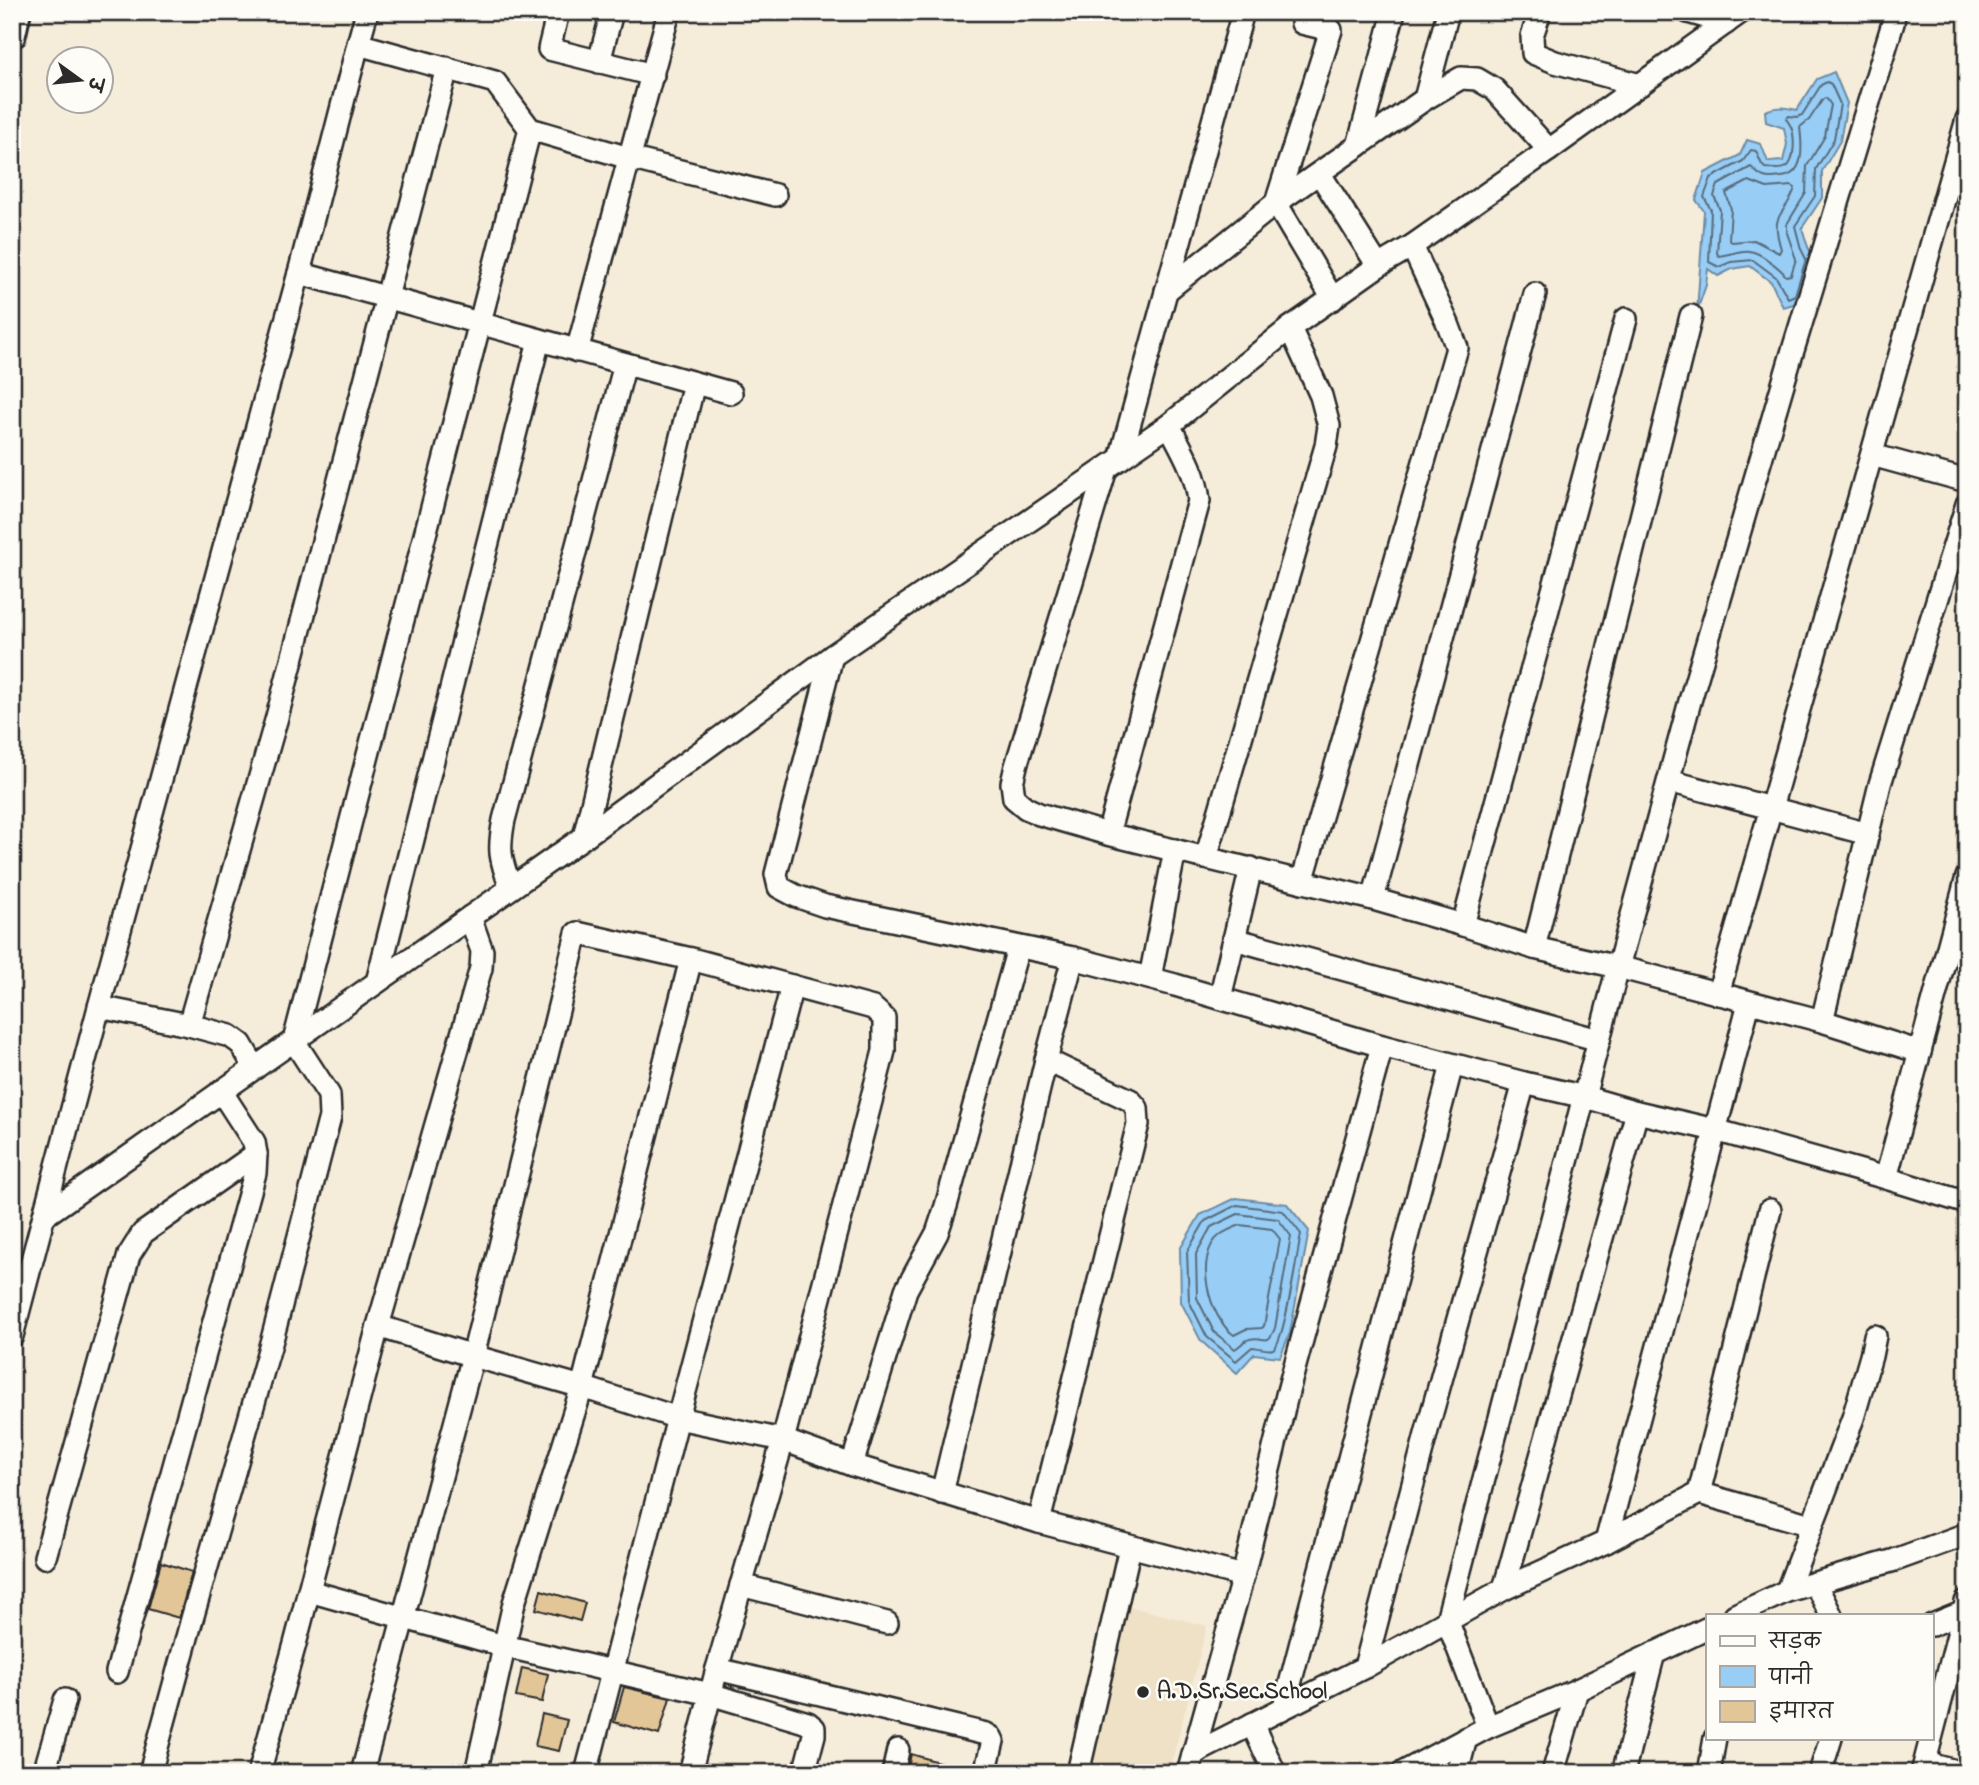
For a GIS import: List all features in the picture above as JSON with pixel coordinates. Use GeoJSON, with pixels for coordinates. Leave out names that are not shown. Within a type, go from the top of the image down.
{"type":"FeatureCollection","features":[{"type":"Feature","properties":{"kind":"street"},"geometry":{"type":"LineString","coordinates":[[13,1330],[367,12]]}},
{"type":"Feature","properties":{"kind":"street"},"geometry":{"type":"LineString","coordinates":[[558,12],[549,50],[653,75]]}},
{"type":"Feature","properties":{"kind":"street"},"geometry":{"type":"LineString","coordinates":[[599,62],[612,12]]}},
{"type":"Feature","properties":{"kind":"street"},"geometry":{"type":"LineString","coordinates":[[577,351],[669,12]]}},
{"type":"Feature","properties":{"kind":"street"},"geometry":{"type":"LineString","coordinates":[[1243,12],[1166,291],[1012,783],[1014,798],[1039,814],[1108,834],[1373,900],[1534,948],[1618,967],[1822,1021],[1920,1052]]}},
{"type":"Feature","properties":{"kind":"street"},"geometry":{"type":"LineString","coordinates":[[1305,12],[1302,23],[1331,30],[1276,203],[1333,299]]}},
{"type":"Feature","properties":{"kind":"street"},"geometry":{"type":"LineString","coordinates":[[1358,146],[1394,12]]}},
{"type":"Feature","properties":{"kind":"street"},"geometry":{"type":"LineString","coordinates":[[1425,99],[1448,12]]}},
{"type":"Feature","properties":{"kind":"street"},"geometry":{"type":"LineString","coordinates":[[1540,12],[1532,36],[1533,53],[1555,62],[1640,85]]}},
{"type":"Feature","properties":{"kind":"street"},"geometry":{"type":"LineString","coordinates":[[1688,12],[1733,18]]}},
{"type":"Feature","properties":{"kind":"street"},"geometry":{"type":"LineString","coordinates":[[1488,1727],[1447,1620],[1668,781],[1790,360],[1893,23],[1894,12]]}},
{"type":"Feature","properties":{"kind":"street"},"geometry":{"type":"LineString","coordinates":[[44,1216],[511,888],[832,656],[1169,425],[1290,328],[1378,266],[1412,246],[1733,18]]}},
{"type":"Feature","properties":{"kind":"street"},"geometry":{"type":"LineString","coordinates":[[358,44],[495,82],[530,129],[629,158],[775,195]]}},
{"type":"Feature","properties":{"kind":"street"},"geometry":{"type":"LineString","coordinates":[[190,1025],[277,717],[447,68]]}},
{"type":"Feature","properties":{"kind":"street"},"geometry":{"type":"LineString","coordinates":[[1166,291],[1276,203],[1425,99],[1461,78],[1477,79],[1494,89],[1549,150]]}},
{"type":"Feature","properties":{"kind":"street"},"geometry":{"type":"LineString","coordinates":[[1718,994],[1967,120]]}},
{"type":"Feature","properties":{"kind":"street"},"geometry":{"type":"LineString","coordinates":[[150,1773],[273,1336],[330,1117],[330,1095],[293,1041],[530,129]]}},
{"type":"Feature","properties":{"kind":"street"},"geometry":{"type":"LineString","coordinates":[[1320,174],[1378,266]]}},
{"type":"Feature","properties":{"kind":"street"},"geometry":{"type":"LineString","coordinates":[[1302,882],[1457,348],[1412,246]]}},
{"type":"Feature","properties":{"kind":"street"},"geometry":{"type":"LineString","coordinates":[[299,273],[731,393]]}},
{"type":"Feature","properties":{"kind":"street"},"geometry":{"type":"LineString","coordinates":[[1373,900],[1535,294]]}},
{"type":"Feature","properties":{"kind":"street"},"geometry":{"type":"LineString","coordinates":[[1534,948],[1690,316]]}},
{"type":"Feature","properties":{"kind":"street"},"geometry":{"type":"LineString","coordinates":[[1462,925],[1626,319]]}},
{"type":"Feature","properties":{"kind":"street"},"geometry":{"type":"LineString","coordinates":[[1206,858],[1326,446],[1329,426],[1321,396],[1290,328]]}},
{"type":"Feature","properties":{"kind":"street"},"geometry":{"type":"LineString","coordinates":[[377,982],[539,340]]}},
{"type":"Feature","properties":{"kind":"street"},"geometry":{"type":"LineString","coordinates":[[511,888],[500,860],[499,841],[625,364]]}},
{"type":"Feature","properties":{"kind":"street"},"geometry":{"type":"LineString","coordinates":[[584,836],[694,383]]}},
{"type":"Feature","properties":{"kind":"street"},"geometry":{"type":"LineString","coordinates":[[1108,834],[1199,501],[1198,485],[1191,466],[1169,425]]}},
{"type":"Feature","properties":{"kind":"street"},"geometry":{"type":"LineString","coordinates":[[1872,455],[1967,481]]}},
{"type":"Feature","properties":{"kind":"street"},"geometry":{"type":"LineString","coordinates":[[1822,1021],[1880,783],[1967,504]]}},
{"type":"Feature","properties":{"kind":"street"},"geometry":{"type":"LineString","coordinates":[[832,656],[776,874],[779,887],[796,896],[825,906],[1073,958],[1150,978],[1382,1046],[1715,1130],[1967,1203]]}},
{"type":"Feature","properties":{"kind":"street"},"geometry":{"type":"LineString","coordinates":[[1668,781],[1868,834]]}},
{"type":"Feature","properties":{"kind":"street"},"geometry":{"type":"LineString","coordinates":[[1150,978],[1175,850]]}},
{"type":"Feature","properties":{"kind":"street"},"geometry":{"type":"LineString","coordinates":[[1220,998],[1251,868]]}},
{"type":"Feature","properties":{"kind":"street"},"geometry":{"type":"LineString","coordinates":[[1886,1178],[1967,877]]}},
{"type":"Feature","properties":{"kind":"street"},"geometry":{"type":"LineString","coordinates":[[259,1773],[378,1326],[481,968],[482,951],[470,917]]}},
{"type":"Feature","properties":{"kind":"street"},"geometry":{"type":"LineString","coordinates":[[362,1773],[473,1356],[577,933],[691,959],[873,1008],[884,1018],[884,1051],[783,1440],[690,1773]]}},
{"type":"Feature","properties":{"kind":"street"},"geometry":{"type":"LineString","coordinates":[[1234,939],[1599,1040]]}},
{"type":"Feature","properties":{"kind":"street"},"geometry":{"type":"LineString","coordinates":[[852,1465],[906,1290],[937,1233],[946,1206],[1018,948]]}},
{"type":"Feature","properties":{"kind":"street"},"geometry":{"type":"LineString","coordinates":[[942,1493],[1073,958]]}},
{"type":"Feature","properties":{"kind":"street"},"geometry":{"type":"LineString","coordinates":[[476,1773],[514,1603],[582,1387],[691,959]]}},
{"type":"Feature","properties":{"kind":"street"},"geometry":{"type":"LineString","coordinates":[[586,1773],[792,986]]}},
{"type":"Feature","properties":{"kind":"street"},"geometry":{"type":"LineString","coordinates":[[1606,1542],[1749,1003]]}},
{"type":"Feature","properties":{"kind":"street"},"geometry":{"type":"LineString","coordinates":[[99,1007],[230,1036],[241,1044],[255,1068]]}},
{"type":"Feature","properties":{"kind":"street"},"geometry":{"type":"LineString","coordinates":[[1191,1763],[1243,1576],[1287,1395],[1382,1046]]}},
{"type":"Feature","properties":{"kind":"street"},"geometry":{"type":"LineString","coordinates":[[1039,1522],[1138,1124],[1137,1108],[1130,1100],[1046,1060]]}},
{"type":"Feature","properties":{"kind":"street"},"geometry":{"type":"LineString","coordinates":[[1284,1707],[1452,1065]]}},
{"type":"Feature","properties":{"kind":"street"},"geometry":{"type":"LineString","coordinates":[[1365,1667],[1429,1423],[1524,1083]]}},
{"type":"Feature","properties":{"kind":"street"},"geometry":{"type":"LineString","coordinates":[[117,1672],[255,1173],[254,1142],[221,1091]]}},
{"type":"Feature","properties":{"kind":"street"},"geometry":{"type":"LineString","coordinates":[[1504,1589],[1637,1112]]}},
{"type":"Feature","properties":{"kind":"street"},"geometry":{"type":"LineString","coordinates":[[45,1557],[129,1255],[143,1233],[256,1154]]}},
{"type":"Feature","properties":{"kind":"street"},"geometry":{"type":"LineString","coordinates":[[1699,1493],[1770,1210]]}},
{"type":"Feature","properties":{"kind":"street"},"geometry":{"type":"LineString","coordinates":[[378,1326],[678,1418],[783,1440],[852,1465],[1039,1522],[1243,1576]]}},
{"type":"Feature","properties":{"kind":"street"},"geometry":{"type":"LineString","coordinates":[[1787,1591],[1853,1418],[1875,1336]]}},
{"type":"Feature","properties":{"kind":"street"},"geometry":{"type":"LineString","coordinates":[[1191,1763],[1252,1724],[1365,1667],[1504,1589],[1606,1542],[1699,1493],[1811,1525]]}},
{"type":"Feature","properties":{"kind":"street"},"geometry":{"type":"LineString","coordinates":[[1737,1614],[1787,1591],[1895,1560],[1967,1534]]}},
{"type":"Feature","properties":{"kind":"street"},"geometry":{"type":"LineString","coordinates":[[1078,1773],[1130,1547]]}},
{"type":"Feature","properties":{"kind":"street"},"geometry":{"type":"LineString","coordinates":[[1815,1583],[1830,1614]]}},
{"type":"Feature","properties":{"kind":"street"},"geometry":{"type":"LineString","coordinates":[[741,1585],[887,1623]]}},
{"type":"Feature","properties":{"kind":"street"},"geometry":{"type":"LineString","coordinates":[[309,1591],[504,1646],[710,1694],[808,1723],[814,1728],[814,1735],[804,1773]]}},
{"type":"Feature","properties":{"kind":"street"},"geometry":{"type":"LineString","coordinates":[[1934,1624],[1965,1606]]}},
{"type":"Feature","properties":{"kind":"street"},"geometry":{"type":"LineString","coordinates":[[1934,1728],[1965,1606]]}},
{"type":"Feature","properties":{"kind":"street"},"geometry":{"type":"LineString","coordinates":[[1402,1773],[1488,1727],[1577,1690],[1706,1629]]}},
{"type":"Feature","properties":{"kind":"street"},"geometry":{"type":"LineString","coordinates":[[1623,1773],[1654,1653]]}},
{"type":"Feature","properties":{"kind":"street"},"geometry":{"type":"LineString","coordinates":[[717,1669],[986,1734],[993,1741],[985,1773]]}},
{"type":"Feature","properties":{"kind":"street"},"geometry":{"type":"LineString","coordinates":[[1553,1773],[1577,1690]]}},
{"type":"Feature","properties":{"kind":"street"},"geometry":{"type":"LineString","coordinates":[[44,1773],[65,1700]]}},
{"type":"Feature","properties":{"kind":"street"},"geometry":{"type":"LineString","coordinates":[[1252,1724],[1275,1773]]}},
{"type":"Feature","properties":{"kind":"street"},"geometry":{"type":"LineString","coordinates":[[1457,1773],[1466,1738]]}},
{"type":"Feature","properties":{"kind":"street"},"geometry":{"type":"LineString","coordinates":[[1709,1773],[1715,1740]]}},
{"type":"Feature","properties":{"kind":"street"},"geometry":{"type":"LineString","coordinates":[[1820,1773],[1829,1740]]}},
{"type":"Feature","properties":{"kind":"street"},"geometry":{"type":"LineString","coordinates":[[1931,1740],[1924,1768],[1962,1773]]}},
{"type":"Feature","properties":{"kind":"street"},"geometry":{"type":"LineString","coordinates":[[893,1773],[898,1750]]}},
{"type":"Feature","properties":{"kind":"lane"},"geometry":{"type":"LineString","coordinates":[[12,43],[19,39],[25,12]]}},
{"type":"Feature","properties":{"kind":"shaded area","name":"A.D.Sr.Sec.School"},"geometry":{"type":"Polygon","coordinates":[[[1119,1604],[1207,1626],[1169,1773],[1139,1773],[1080,1757],[1119,1604]]]}},
{"type":"Feature","properties":{"kind":"water"},"geometry":{"type":"Polygon","coordinates":[[[1834,72],[1847,103],[1840,141],[1822,171],[1822,198],[1802,228],[1814,258],[1801,302],[1783,307],[1771,282],[1750,266],[1732,269],[1718,276],[1708,269],[1706,285],[1697,311],[1704,211],[1696,200],[1705,173],[1740,155],[1747,140],[1761,144],[1768,162],[1783,161],[1787,144],[1784,128],[1766,122],[1765,111],[1773,108],[1797,110],[1817,79],[1834,72]]]}},
{"type":"Feature","properties":{"kind":"water"},"geometry":{"type":"Polygon","coordinates":[[[1236,1198],[1287,1204],[1309,1231],[1290,1333],[1280,1357],[1254,1354],[1237,1373],[1201,1341],[1181,1302],[1180,1249],[1200,1215],[1236,1198]]]}},
{"type":"Feature","properties":{"kind":"building"},"geometry":{"type":"Polygon","coordinates":[[[161,1562],[192,1572],[179,1618],[148,1609],[161,1562]]]}},
{"type":"Feature","properties":{"kind":"building"},"geometry":{"type":"Polygon","coordinates":[[[541,1590],[585,1603],[580,1621],[536,1609],[541,1590]]]}},
{"type":"Feature","properties":{"kind":"building"},"geometry":{"type":"Polygon","coordinates":[[[522,1668],[548,1674],[542,1702],[516,1697],[522,1668]]]}},
{"type":"Feature","properties":{"kind":"building"},"geometry":{"type":"Polygon","coordinates":[[[624,1687],[670,1698],[659,1735],[614,1722],[624,1687]]]}},
{"type":"Feature","properties":{"kind":"building"},"geometry":{"type":"Polygon","coordinates":[[[542,1714],[567,1720],[559,1751],[535,1746],[542,1714]]]}},
{"type":"Feature","properties":{"kind":"building"},"geometry":{"type":"Polygon","coordinates":[[[911,1754],[959,1768],[959,1773],[907,1772],[911,1754]]]}},
{"type":"Feature","properties":{"kind":"place","name":"A.D.Sr.Sec.School"},"geometry":{"type":"Point","coordinates":[1143,1692]}}]}
